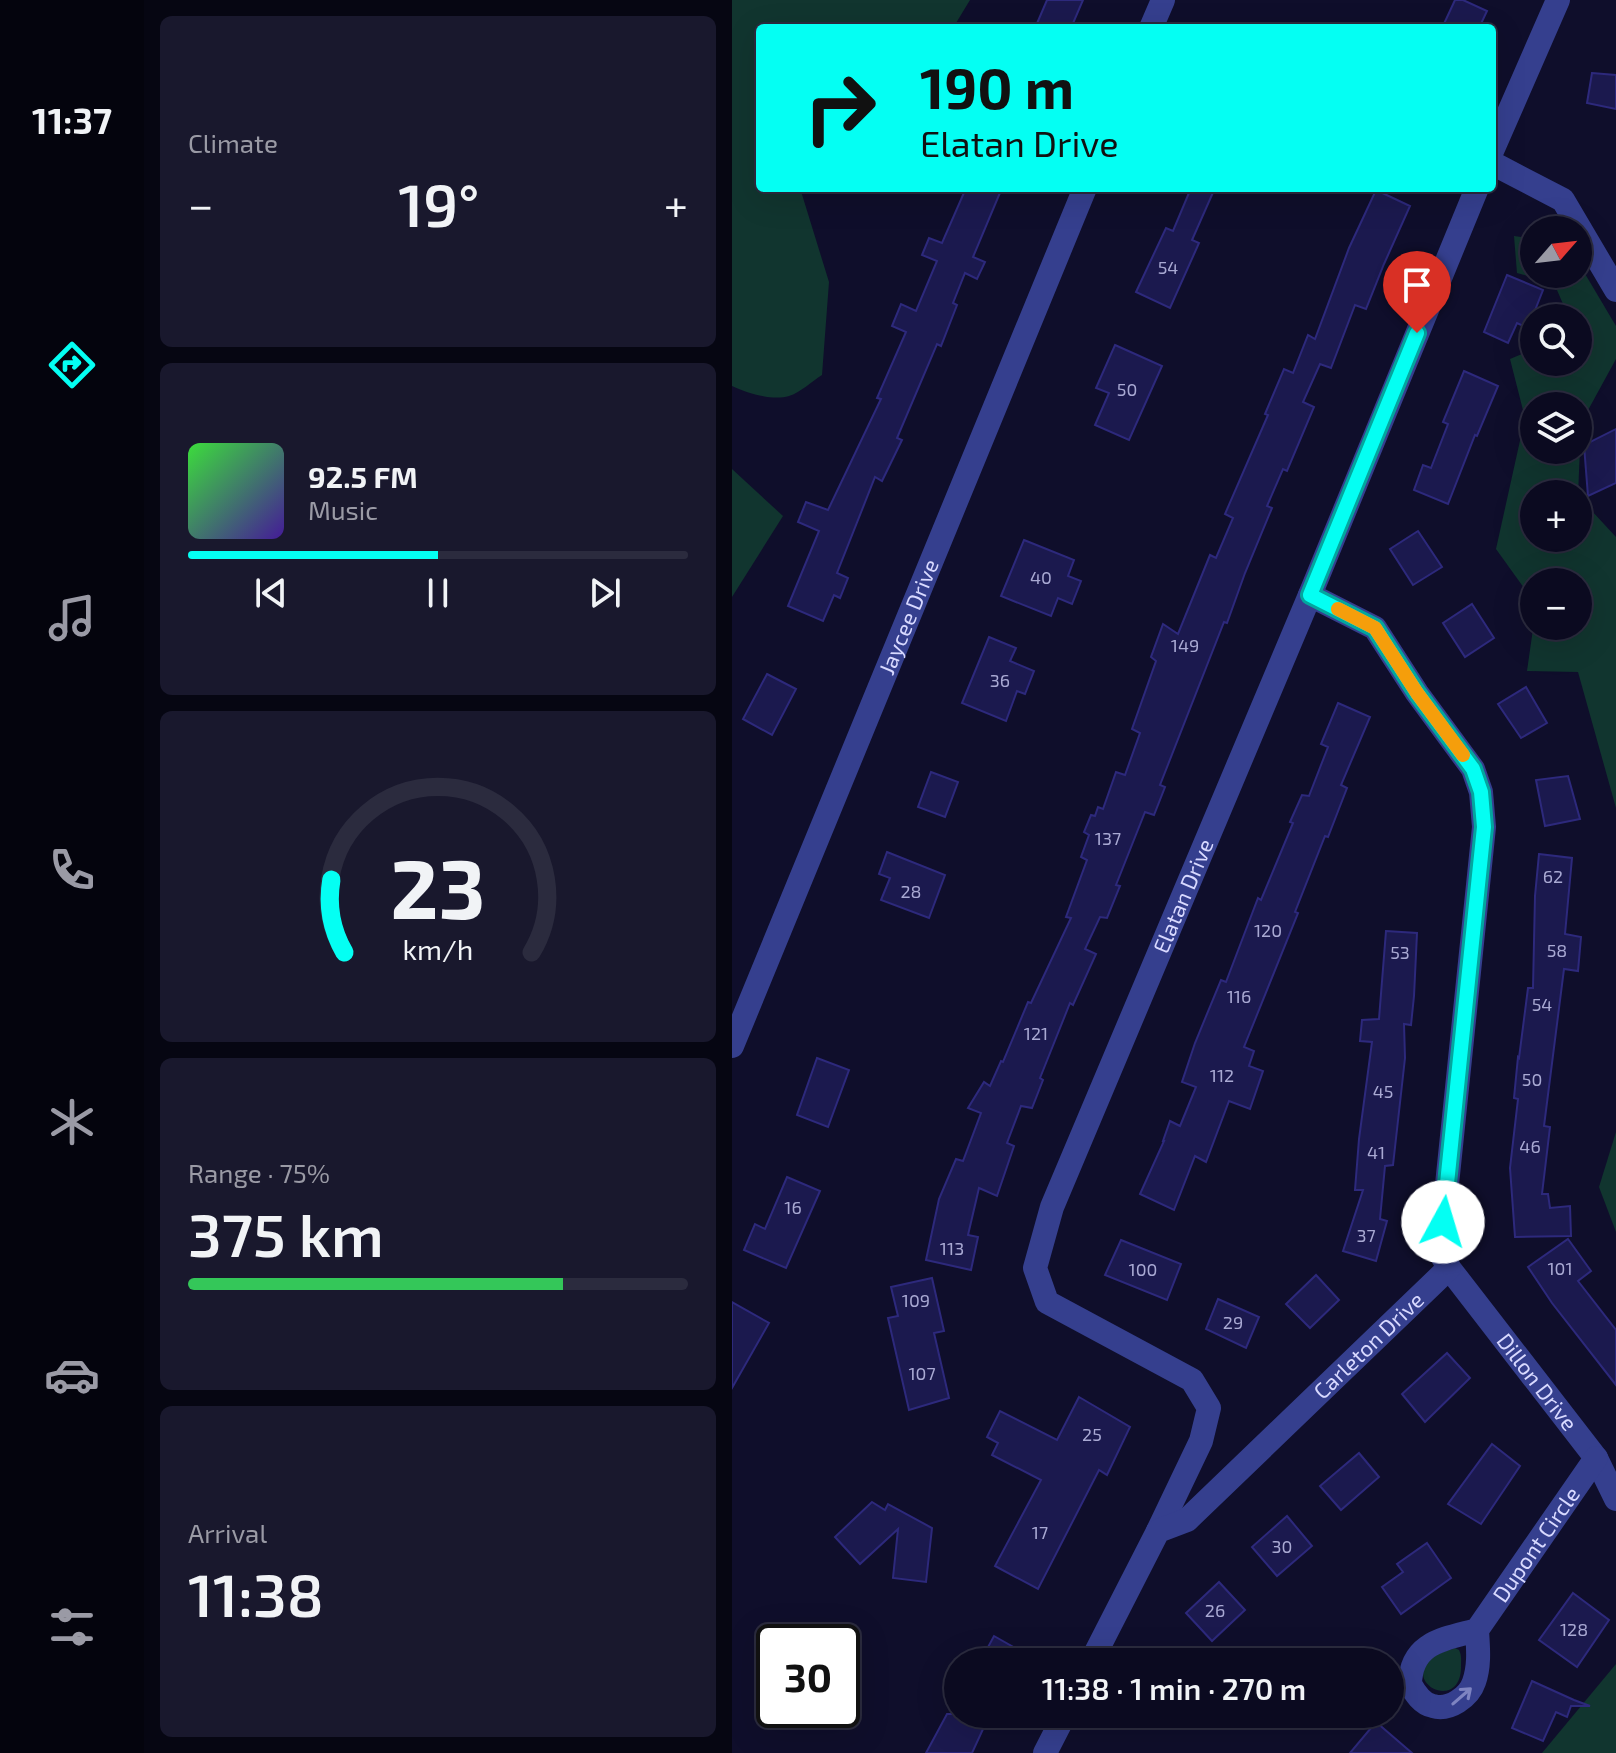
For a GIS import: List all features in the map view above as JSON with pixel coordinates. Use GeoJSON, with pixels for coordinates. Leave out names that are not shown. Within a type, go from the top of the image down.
{"type":"FeatureCollection","features":[{"type":"Feature","properties":{"kind":"street"},"geometry":{"type":"LineString","coordinates":[[1153,24],[1163,0]]}},
{"type":"Feature","properties":{"kind":"street"},"geometry":{"type":"LineString","coordinates":[[1496,142],[1558,0]]}},
{"type":"Feature","properties":{"kind":"street"},"geometry":{"type":"LineString","coordinates":[[1496,165],[1563,200],[1616,290]]}},
{"type":"Feature","properties":{"kind":"street","name":"Jaycee Drive"},"geometry":{"type":"LineString","coordinates":[[732,1046],[1083,192]]}},
{"type":"Feature","properties":{"kind":"street","name":"Elatan Drive"},"geometry":{"type":"LineString","coordinates":[[1158,1531],[1201,1441],[1209,1408],[1192,1380],[1047,1302],[1035,1268],[1052,1207],[1310,595],[1475,192]]}},
{"type":"Feature","properties":{"kind":"street"},"geometry":{"type":"LineString","coordinates":[[1310,595],[1375,628],[1417,693],[1473,769],[1481,792],[1484,827],[1440,1252],[1449,1268]]}},
{"type":"Feature","properties":{"kind":"street","name":"Dillon Drive"},"geometry":{"type":"LineString","coordinates":[[1449,1268],[1596,1458],[1616,1499]]}},
{"type":"Feature","properties":{"kind":"street","name":"Carleton Drive"},"geometry":{"type":"LineString","coordinates":[[1158,1531],[1187,1520],[1449,1268]]}},
{"type":"Feature","properties":{"kind":"street","name":"Dupont Circle"},"geometry":{"type":"LineString","coordinates":[[1477,1630],[1596,1458]]}},
{"type":"Feature","properties":{"kind":"street"},"geometry":{"type":"LineString","coordinates":[[1098,1648],[1158,1531]]}},
{"type":"Feature","properties":{"kind":"street"},"geometry":{"type":"LineString","coordinates":[[1045,1753],[1058,1728]]}},
{"type":"Feature","properties":{"kind":"green space"},"geometry":{"type":"Polygon","coordinates":[[[732,0],[970,0],[955,24],[756,24],[756,192],[801,192],[829,282],[822,375],[789,396],[775,398],[732,386],[732,0]]]}},
{"type":"Feature","properties":{"kind":"green space"},"geometry":{"type":"Polygon","coordinates":[[[1514,236],[1520,237],[1520,274],[1517,273],[1514,236]]]}},
{"type":"Feature","properties":{"kind":"green space"},"geometry":{"type":"Polygon","coordinates":[[[1592,286],[1616,326],[1616,359],[1592,403],[1592,392],[1520,392],[1520,398],[1510,359],[1520,355],[1520,376],[1592,376],[1592,304],[1563,304],[1556,288],[1592,288],[1592,286]]]}},
{"type":"Feature","properties":{"kind":"green space"},"geometry":{"type":"Polygon","coordinates":[[[1520,441],[1520,464],[1579,464],[1579,480],[1520,480],[1520,552],[1592,552],[1592,511],[1616,537],[1616,808],[1578,672],[1527,671],[1531,640],[1592,640],[1592,568],[1520,568],[1520,582],[1496,549],[1520,441]]]}},
{"type":"Feature","properties":{"kind":"green space"},"geometry":{"type":"Polygon","coordinates":[[[732,469],[783,516],[732,597],[732,469]]]}},
{"type":"Feature","properties":{"kind":"green space"},"geometry":{"type":"Polygon","coordinates":[[[1616,1132],[1616,1232],[1599,1187],[1616,1132]]]}},
{"type":"Feature","properties":{"kind":"green space"},"geometry":{"type":"Polygon","coordinates":[[[1455,1648],[1461,1656],[1458,1681],[1445,1691],[1436,1690],[1424,1679],[1423,1671],[1433,1657],[1455,1648]]]}},
{"type":"Feature","properties":{"kind":"green space"},"geometry":{"type":"Polygon","coordinates":[[[1616,1664],[1616,1753],[1542,1753],[1616,1664]]]}},
{"type":"Feature","properties":{"kind":"building"},"geometry":{"type":"Polygon","coordinates":[[[1047,0],[1083,0],[1073,24],[1037,24],[1047,0]]]}},
{"type":"Feature","properties":{"kind":"building"},"geometry":{"type":"Polygon","coordinates":[[[1455,0],[1463,0],[1487,11],[1481,24],[1444,24],[1455,0]]]}},
{"type":"Feature","properties":{"kind":"building"},"geometry":{"type":"Polygon","coordinates":[[[1592,73],[1616,75],[1616,109],[1587,103],[1592,73]]]}},
{"type":"Feature","properties":{"kind":"building"},"geometry":{"type":"Polygon","coordinates":[[[964,192],[1000,192],[973,257],[985,262],[977,279],[965,273],[941,346],[937,344],[897,438],[902,440],[882,481],[875,477],[837,573],[848,578],[840,598],[834,595],[823,621],[788,606],[819,531],[798,522],[806,502],[828,510],[881,399],[877,398],[906,332],[892,326],[901,304],[916,311],[937,261],[922,255],[929,238],[942,243],[964,192]]]}},
{"type":"Feature","properties":{"kind":"building"},"geometry":{"type":"Polygon","coordinates":[[[1189,192],[1213,192],[1192,240],[1199,243],[1170,308],[1136,292],[1166,228],[1173,231],[1189,192]]]}},
{"type":"Feature","properties":{"kind":"building"},"geometry":{"type":"Polygon","coordinates":[[[1375,192],[1410,206],[1366,309],[1355,305],[1331,368],[1320,364],[1303,402],[1314,407],[1287,471],[1283,469],[1267,506],[1272,508],[1160,785],[1165,787],[1154,815],[1145,812],[1116,885],[1120,886],[1107,918],[1100,917],[1085,949],[1096,954],[1073,1005],[1070,1003],[1040,1078],[1043,1080],[1032,1108],[1021,1106],[1007,1143],[1014,1146],[997,1196],[979,1188],[968,1235],[978,1237],[971,1270],[926,1260],[939,1199],[956,1159],[963,1161],[981,1113],[968,1108],[984,1082],[990,1086],[1071,918],[1066,917],[1087,860],[1081,857],[1089,835],[1084,832],[1091,815],[1095,816],[1098,807],[1103,809],[1116,772],[1125,775],[1140,733],[1132,729],[1156,661],[1151,657],[1163,624],[1178,634],[1210,555],[1216,558],[1233,518],[1225,514],[1268,415],[1265,414],[1284,369],[1293,373],[1308,335],[1315,339],[1349,248],[1375,192]]]}},
{"type":"Feature","properties":{"kind":"building"},"geometry":{"type":"Polygon","coordinates":[[[1507,275],[1520,280],[1520,288],[1543,290],[1537,304],[1520,304],[1520,324],[1517,323],[1508,343],[1484,332],[1507,275]]]}},
{"type":"Feature","properties":{"kind":"building"},"geometry":{"type":"Polygon","coordinates":[[[1115,345],[1162,366],[1129,440],[1095,425],[1109,393],[1096,388],[1115,345]]]}},
{"type":"Feature","properties":{"kind":"building"},"geometry":{"type":"Polygon","coordinates":[[[1464,371],[1498,386],[1448,504],[1414,490],[1423,465],[1431,468],[1448,424],[1443,422],[1464,371]]]}},
{"type":"Feature","properties":{"kind":"building"},"geometry":{"type":"Polygon","coordinates":[[[1616,429],[1616,483],[1592,494],[1592,480],[1587,480],[1585,464],[1592,464],[1592,441],[1616,429]]]}},
{"type":"Feature","properties":{"kind":"building"},"geometry":{"type":"Polygon","coordinates":[[[1418,531],[1442,567],[1413,585],[1390,549],[1418,531]]]}},
{"type":"Feature","properties":{"kind":"building"},"geometry":{"type":"Polygon","coordinates":[[[1024,540],[1074,560],[1068,576],[1081,581],[1072,604],[1058,598],[1051,616],[1001,596],[1024,540]]]}},
{"type":"Feature","properties":{"kind":"building"},"geometry":{"type":"Polygon","coordinates":[[[1472,604],[1494,638],[1465,657],[1443,623],[1472,604]]]}},
{"type":"Feature","properties":{"kind":"building"},"geometry":{"type":"Polygon","coordinates":[[[989,637],[1016,648],[1010,661],[1034,671],[1025,694],[1017,691],[1006,721],[962,703],[989,637]]]}},
{"type":"Feature","properties":{"kind":"building"},"geometry":{"type":"Polygon","coordinates":[[[767,674],[796,689],[772,735],[743,719],[767,674]]]}},
{"type":"Feature","properties":{"kind":"building"},"geometry":{"type":"Polygon","coordinates":[[[1526,687],[1547,723],[1521,738],[1498,704],[1526,687]]]}},
{"type":"Feature","properties":{"kind":"building"},"geometry":{"type":"Polygon","coordinates":[[[1338,703],[1370,717],[1341,785],[1347,788],[1328,837],[1325,836],[1244,1047],[1254,1051],[1249,1066],[1263,1071],[1250,1109],[1229,1101],[1206,1162],[1195,1156],[1174,1210],[1140,1194],[1170,1121],[1180,1126],[1196,1087],[1182,1082],[1195,1043],[1221,980],[1226,982],[1302,795],[1309,796],[1328,747],[1321,744],[1338,703]]]}},
{"type":"Feature","properties":{"kind":"building"},"geometry":{"type":"Polygon","coordinates":[[[931,772],[958,782],[945,817],[918,807],[931,772]]]}},
{"type":"Feature","properties":{"kind":"building"},"geometry":{"type":"Polygon","coordinates":[[[1568,776],[1580,819],[1545,826],[1536,780],[1568,776]]]}},
{"type":"Feature","properties":{"kind":"building"},"geometry":{"type":"Polygon","coordinates":[[[887,852],[945,875],[929,918],[881,900],[890,878],[879,874],[887,852]]]}},
{"type":"Feature","properties":{"kind":"building"},"geometry":{"type":"Polygon","coordinates":[[[1539,854],[1572,858],[1565,934],[1581,937],[1578,971],[1564,969],[1544,1126],[1550,1127],[1542,1194],[1548,1194],[1550,1208],[1570,1206],[1571,1236],[1515,1237],[1510,1168],[1518,1099],[1514,1098],[1528,988],[1533,988],[1539,854]]]}},
{"type":"Feature","properties":{"kind":"building"},"geometry":{"type":"Polygon","coordinates":[[[1386,931],[1417,933],[1411,1025],[1404,1024],[1405,1058],[1393,1165],[1385,1166],[1380,1219],[1387,1221],[1376,1261],[1343,1251],[1363,1190],[1355,1190],[1372,1042],[1360,1041],[1362,1020],[1379,1019],[1386,931]]]}},
{"type":"Feature","properties":{"kind":"building"},"geometry":{"type":"Polygon","coordinates":[[[817,1058],[849,1070],[828,1127],[797,1115],[817,1058]]]}},
{"type":"Feature","properties":{"kind":"building"},"geometry":{"type":"Polygon","coordinates":[[[787,1177],[820,1191],[786,1268],[744,1250],[755,1224],[765,1229],[787,1177]]]}},
{"type":"Feature","properties":{"kind":"building"},"geometry":{"type":"Polygon","coordinates":[[[1568,1239],[1591,1271],[1578,1281],[1616,1330],[1616,1385],[1528,1267],[1568,1239]]]}},
{"type":"Feature","properties":{"kind":"building"},"geometry":{"type":"Polygon","coordinates":[[[1121,1240],[1181,1264],[1167,1300],[1105,1275],[1121,1240]]]}},
{"type":"Feature","properties":{"kind":"building"},"geometry":{"type":"Polygon","coordinates":[[[1316,1275],[1339,1300],[1310,1328],[1286,1304],[1316,1275]]]}},
{"type":"Feature","properties":{"kind":"building"},"geometry":{"type":"Polygon","coordinates":[[[932,1278],[944,1331],[934,1333],[949,1398],[909,1410],[888,1318],[898,1316],[891,1287],[932,1278]]]}},
{"type":"Feature","properties":{"kind":"building"},"geometry":{"type":"Polygon","coordinates":[[[1218,1299],[1259,1317],[1246,1348],[1206,1329],[1218,1299]]]}},
{"type":"Feature","properties":{"kind":"building"},"geometry":{"type":"Polygon","coordinates":[[[732,1302],[769,1323],[732,1388],[732,1302]]]}},
{"type":"Feature","properties":{"kind":"building"},"geometry":{"type":"Polygon","coordinates":[[[1447,1353],[1470,1378],[1425,1422],[1402,1394],[1447,1353]]]}},
{"type":"Feature","properties":{"kind":"building"},"geometry":{"type":"Polygon","coordinates":[[[1079,1397],[1130,1427],[1107,1475],[1099,1470],[1038,1589],[995,1566],[1041,1480],[992,1455],[998,1443],[987,1437],[1000,1411],[1057,1440],[1079,1397]]]}},
{"type":"Feature","properties":{"kind":"building"},"geometry":{"type":"Polygon","coordinates":[[[1492,1444],[1520,1466],[1481,1524],[1448,1504],[1492,1444]]]}},
{"type":"Feature","properties":{"kind":"building"},"geometry":{"type":"Polygon","coordinates":[[[1359,1453],[1379,1477],[1341,1510],[1320,1486],[1359,1453]]]}},
{"type":"Feature","properties":{"kind":"building"},"geometry":{"type":"Polygon","coordinates":[[[872,1502],[885,1510],[888,1504],[932,1528],[926,1582],[893,1578],[898,1529],[860,1564],[835,1537],[872,1502]]]}},
{"type":"Feature","properties":{"kind":"building"},"geometry":{"type":"Polygon","coordinates":[[[1287,1516],[1312,1546],[1277,1576],[1252,1547],[1287,1516]]]}},
{"type":"Feature","properties":{"kind":"building"},"geometry":{"type":"Polygon","coordinates":[[[1427,1543],[1451,1578],[1401,1614],[1382,1587],[1403,1572],[1397,1564],[1427,1543]]]}},
{"type":"Feature","properties":{"kind":"building"},"geometry":{"type":"Polygon","coordinates":[[[1219,1582],[1245,1610],[1212,1641],[1186,1613],[1219,1582]]]}},
{"type":"Feature","properties":{"kind":"building"},"geometry":{"type":"Polygon","coordinates":[[[1573,1593],[1609,1620],[1577,1667],[1539,1640],[1573,1593]]]}},
{"type":"Feature","properties":{"kind":"building"},"geometry":{"type":"Polygon","coordinates":[[[994,1636],[1015,1648],[988,1648],[994,1636]]]}},
{"type":"Feature","properties":{"kind":"building"},"geometry":{"type":"Polygon","coordinates":[[[1532,1681],[1590,1706],[1571,1706],[1567,1717],[1556,1712],[1543,1741],[1512,1728],[1532,1681]]]}},
{"type":"Feature","properties":{"kind":"building"},"geometry":{"type":"Polygon","coordinates":[[[944,1720],[944,1728],[984,1728],[972,1753],[926,1753],[944,1720]]]}},
{"type":"Feature","properties":{"kind":"building"},"geometry":{"type":"Polygon","coordinates":[[[1371,1728],[1383,1728],[1412,1753],[1350,1753],[1371,1728]]]}},
{"type":"Feature","properties":{"kind":"slow traffic"},"geometry":{"type":"LineString","coordinates":[[1338,609],[1375,628],[1417,693],[1463,755]]}},
{"type":"Feature","properties":{"kind":"route"},"geometry":{"type":"LineString","coordinates":[[1417,333],[1310,595],[1375,628],[1417,693],[1473,769],[1481,792],[1484,827],[1443,1222]]}}]}
